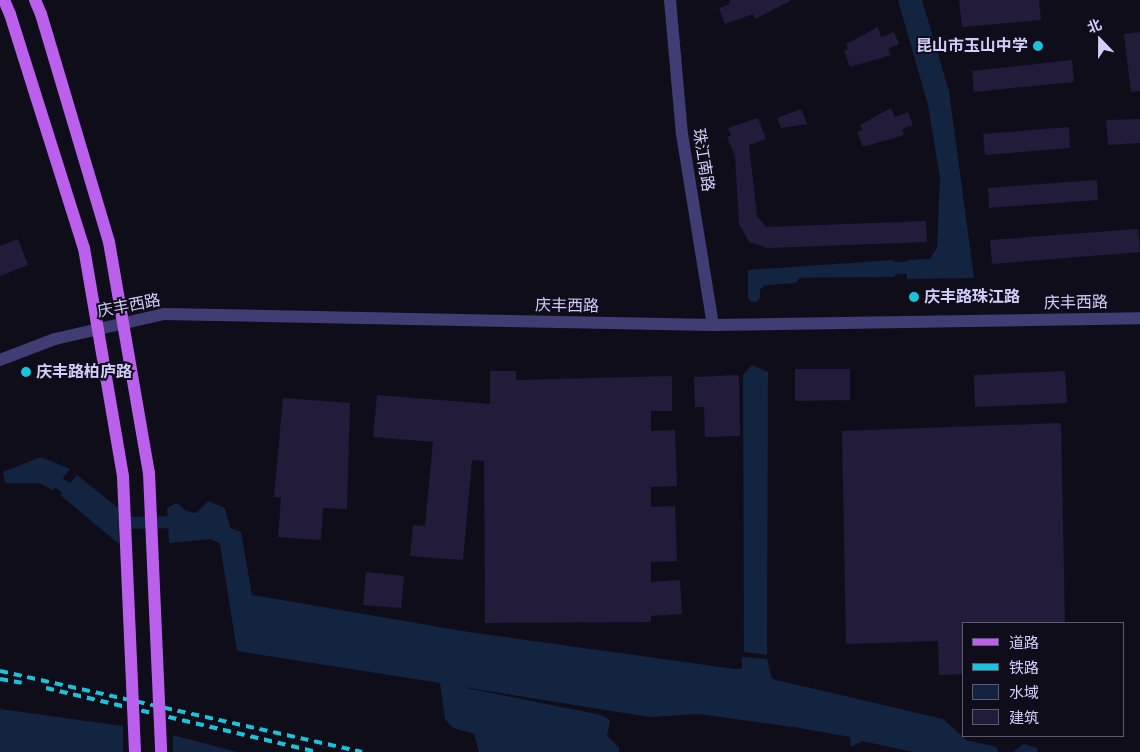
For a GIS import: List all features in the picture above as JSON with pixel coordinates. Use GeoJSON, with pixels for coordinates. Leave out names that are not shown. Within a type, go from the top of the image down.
{"type":"FeatureCollection","features":[{"type":"Feature","properties":{"kind":"main road"},"geometry":{"type":"LineString","coordinates":[[4,0],[84,248],[123,476],[135,752]]}},
{"type":"Feature","properties":{"kind":"main road"},"geometry":{"type":"LineString","coordinates":[[35,0],[41,14],[110,242],[149,473],[160,752]]}},
{"type":"Feature","properties":{"kind":"street","name":"珠江南路"},"geometry":{"type":"LineString","coordinates":[[670,0],[682,134],[713,325]]}},
{"type":"Feature","properties":{"kind":"street","name":"庆丰西路"},"geometry":{"type":"LineString","coordinates":[[0,360],[55,338],[164,314],[713,325],[1140,318]]}},
{"type":"Feature","properties":{"kind":"water"},"geometry":{"type":"Polygon","coordinates":[[[898,0],[922,0],[949,91],[974,278],[907,279],[907,260],[930,259],[937,248],[940,178],[928,105],[898,0]]]}},
{"type":"Feature","properties":{"kind":"water"},"geometry":{"type":"Polygon","coordinates":[[[894,260],[895,277],[769,278],[761,289],[748,288],[748,270],[894,260]]]}},
{"type":"Feature","properties":{"kind":"water"},"geometry":{"type":"Polygon","coordinates":[[[752,365],[768,372],[767,655],[744,652],[743,375],[752,365]]]}},
{"type":"Feature","properties":{"kind":"water"},"geometry":{"type":"Polygon","coordinates":[[[41,457],[70,469],[53,490],[39,483],[5,483],[3,472],[41,457]]]}},
{"type":"Feature","properties":{"kind":"water"},"geometry":{"type":"Polygon","coordinates":[[[77,475],[118,508],[119,544],[60,495],[77,475]]]}},
{"type":"Feature","properties":{"kind":"water"},"geometry":{"type":"Polygon","coordinates":[[[208,501],[225,508],[230,528],[241,532],[252,595],[469,632],[735,669],[742,668],[742,657],[767,659],[772,679],[943,719],[971,744],[968,752],[913,752],[862,741],[851,747],[850,737],[800,728],[699,714],[649,717],[457,686],[601,715],[610,720],[607,736],[619,747],[619,752],[479,752],[474,734],[453,728],[445,719],[440,683],[237,651],[220,544],[211,539],[169,543],[167,508],[177,503],[186,511],[196,513],[208,501]]]}},
{"type":"Feature","properties":{"kind":"water"},"geometry":{"type":"Polygon","coordinates":[[[0,709],[123,726],[123,752],[0,752],[0,709]]]}},
{"type":"Feature","properties":{"kind":"water"},"geometry":{"type":"Polygon","coordinates":[[[173,735],[237,752],[173,752],[173,735]]]}},
{"type":"Feature","properties":{"kind":"water"},"geometry":{"type":"Polygon","coordinates":[[[1024,744],[1037,748],[1038,752],[1013,752],[1024,744]]]}},
{"type":"Feature","properties":{"kind":"building"},"geometry":{"type":"Polygon","coordinates":[[[729,0],[790,1],[755,19],[753,14],[725,24],[719,8],[730,4],[729,0]]]}},
{"type":"Feature","properties":{"kind":"building"},"geometry":{"type":"Polygon","coordinates":[[[959,0],[1039,0],[1041,20],[962,27],[959,0]]]}},
{"type":"Feature","properties":{"kind":"building"},"geometry":{"type":"Polygon","coordinates":[[[878,27],[881,37],[894,32],[899,44],[888,49],[891,55],[850,67],[844,51],[848,49],[846,44],[878,27]]]}},
{"type":"Feature","properties":{"kind":"building"},"geometry":{"type":"Polygon","coordinates":[[[1140,32],[1140,91],[1131,92],[1124,34],[1140,32]]]}},
{"type":"Feature","properties":{"kind":"building"},"geometry":{"type":"Polygon","coordinates":[[[1072,60],[1074,82],[974,92],[972,71],[1072,60]]]}},
{"type":"Feature","properties":{"kind":"building"},"geometry":{"type":"Polygon","coordinates":[[[891,108],[895,117],[908,112],[913,125],[902,129],[904,135],[863,147],[857,132],[862,130],[860,125],[891,108]]]}},
{"type":"Feature","properties":{"kind":"building"},"geometry":{"type":"Polygon","coordinates":[[[801,109],[807,124],[781,128],[777,118],[801,109]]]}},
{"type":"Feature","properties":{"kind":"building"},"geometry":{"type":"Polygon","coordinates":[[[758,118],[766,139],[749,145],[757,216],[766,227],[926,221],[927,242],[767,248],[749,242],[739,224],[735,156],[727,137],[731,135],[728,128],[758,118]]]}},
{"type":"Feature","properties":{"kind":"building"},"geometry":{"type":"Polygon","coordinates":[[[1140,119],[1140,143],[1108,145],[1106,120],[1140,119]]]}},
{"type":"Feature","properties":{"kind":"building"},"geometry":{"type":"Polygon","coordinates":[[[1069,127],[1070,148],[985,155],[983,134],[1069,127]]]}},
{"type":"Feature","properties":{"kind":"building"},"geometry":{"type":"Polygon","coordinates":[[[1097,180],[1098,200],[989,208],[988,188],[1097,180]]]}},
{"type":"Feature","properties":{"kind":"building"},"geometry":{"type":"Polygon","coordinates":[[[1138,229],[1140,252],[992,264],[990,240],[1138,229]]]}},
{"type":"Feature","properties":{"kind":"building"},"geometry":{"type":"Polygon","coordinates":[[[18,239],[28,265],[0,276],[0,246],[18,239]]]}},
{"type":"Feature","properties":{"kind":"building"},"geometry":{"type":"Polygon","coordinates":[[[795,369],[850,369],[850,400],[795,401],[795,369]]]}},
{"type":"Feature","properties":{"kind":"building"},"geometry":{"type":"Polygon","coordinates":[[[490,371],[516,371],[516,380],[672,376],[672,411],[651,411],[651,431],[675,430],[677,486],[651,487],[651,507],[675,506],[677,561],[651,562],[651,582],[680,580],[682,614],[651,616],[651,622],[485,623],[484,461],[472,460],[463,560],[410,556],[413,525],[425,526],[433,442],[373,437],[377,395],[490,404],[490,371]]]}},
{"type":"Feature","properties":{"kind":"building"},"geometry":{"type":"Polygon","coordinates":[[[1065,371],[1067,403],[975,407],[974,375],[1065,371]]]}},
{"type":"Feature","properties":{"kind":"building"},"geometry":{"type":"Polygon","coordinates":[[[739,375],[740,436],[705,437],[704,407],[695,407],[694,377],[739,375]]]}},
{"type":"Feature","properties":{"kind":"building"},"geometry":{"type":"Polygon","coordinates":[[[283,398],[350,403],[347,509],[323,508],[321,540],[278,537],[281,498],[274,497],[283,398]]]}},
{"type":"Feature","properties":{"kind":"building"},"geometry":{"type":"Polygon","coordinates":[[[1061,423],[1065,622],[962,622],[962,674],[939,675],[938,641],[846,644],[842,431],[1061,423]]]}},
{"type":"Feature","properties":{"kind":"building"},"geometry":{"type":"Polygon","coordinates":[[[366,572],[404,576],[401,608],[363,605],[366,572]]]}},
{"type":"Feature","properties":{"kind":"waterway"},"geometry":{"type":"LineString","coordinates":[[878,270],[923,266]]}},
{"type":"Feature","properties":{"kind":"waterway"},"geometry":{"type":"LineString","coordinates":[[754,296],[754,280],[793,277]]}},
{"type":"Feature","properties":{"kind":"waterway"},"geometry":{"type":"LineString","coordinates":[[46,474],[79,497]]}},
{"type":"Feature","properties":{"kind":"waterway"},"geometry":{"type":"LineString","coordinates":[[115,523],[185,522]]}},
{"type":"Feature","properties":{"kind":"waterway"},"geometry":{"type":"LineString","coordinates":[[955,744],[992,752]]}},
{"type":"Feature","properties":{"kind":"railway"},"geometry":{"type":"LineString","coordinates":[[0,671],[362,752]]}},
{"type":"Feature","properties":{"kind":"railway"},"geometry":{"type":"LineString","coordinates":[[0,679],[22,683]]}},
{"type":"Feature","properties":{"kind":"railway"},"geometry":{"type":"LineString","coordinates":[[46,688],[316,752]]}},
{"type":"Feature","properties":{"kind":"place","name":"昆山市玉山中学"},"geometry":{"type":"Point","coordinates":[1038,46]}},
{"type":"Feature","properties":{"kind":"place","name":"庆丰路珠江路"},"geometry":{"type":"Point","coordinates":[914,297]}},
{"type":"Feature","properties":{"kind":"place","name":"庆丰路柏庐路"},"geometry":{"type":"Point","coordinates":[26,372]}}]}
